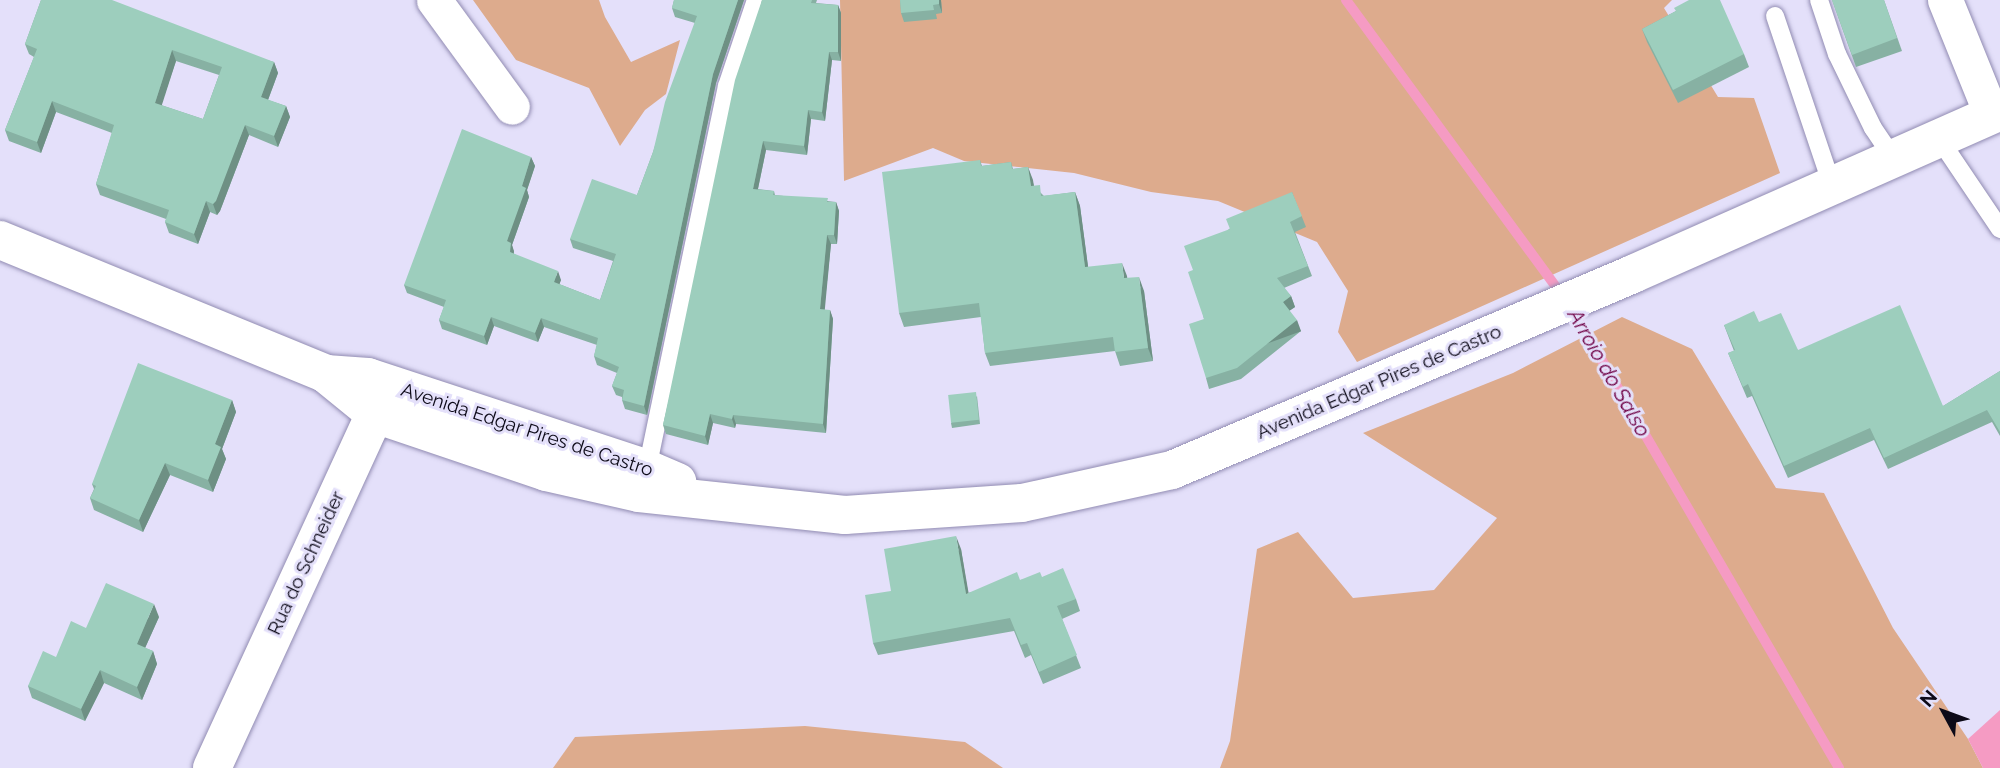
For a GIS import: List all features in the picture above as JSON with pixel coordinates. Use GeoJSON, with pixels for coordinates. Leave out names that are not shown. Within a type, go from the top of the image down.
{"type":"FeatureCollection","features":[{"type":"Feature","properties":{"kind":"main road","name":"Avenida Edgar Pires de Castro"},"geometry":{"type":"LineString","coordinates":[[0,240],[326,374],[375,414],[546,472],[639,493],[845,514],[1022,503],[1172,470],[1587,294],[1995,112]]}},
{"type":"Feature","properties":{"kind":"main road","name":"Avenida Edgar Pires de Castro"},"geometry":{"type":"LineString","coordinates":[[326,374],[368,377],[647,469],[724,502]]}},
{"type":"Feature","properties":{"kind":"main road"},"geometry":{"type":"LineString","coordinates":[[375,414],[435,400]]}},
{"type":"Feature","properties":{"kind":"main road","name":"Rua do Schneider"},"geometry":{"type":"LineString","coordinates":[[212,768],[375,414]]}},
{"type":"Feature","properties":{"kind":"street"},"geometry":{"type":"LineString","coordinates":[[434,0],[512,107]]}},
{"type":"Feature","properties":{"kind":"street"},"geometry":{"type":"LineString","coordinates":[[1945,0],[1995,112]]}},
{"type":"Feature","properties":{"kind":"lane"},"geometry":{"type":"LineString","coordinates":[[647,469],[727,86],[756,0]]}},
{"type":"Feature","properties":{"kind":"lane"},"geometry":{"type":"LineString","coordinates":[[1819,0],[1837,54],[1873,128],[1893,158]]}},
{"type":"Feature","properties":{"kind":"lane"},"geometry":{"type":"LineString","coordinates":[[1775,16],[1832,185]]}},
{"type":"Feature","properties":{"kind":"lane"},"geometry":{"type":"LineString","coordinates":[[1938,137],[2000,229]]}},
{"type":"Feature","properties":{"kind":"shaded area"},"geometry":{"type":"Polygon","coordinates":[[[473,0],[599,0],[605,17],[631,62],[680,40],[666,94],[645,110],[620,146],[589,88],[516,60],[473,0]]]}},
{"type":"Feature","properties":{"kind":"shaded area"},"geometry":{"type":"Polygon","coordinates":[[[840,0],[1672,0],[1664,8],[1718,97],[1754,98],[1780,173],[1357,362],[1338,332],[1348,291],[1317,242],[1218,201],[1151,192],[1074,173],[964,161],[933,148],[844,181],[840,0]]]}},
{"type":"Feature","properties":{"kind":"shaded area"},"geometry":{"type":"Polygon","coordinates":[[[1622,317],[1692,349],[1776,488],[1824,493],[1893,628],[1968,739],[1983,768],[1220,768],[1230,741],[1257,549],[1298,532],[1353,598],[1434,590],[1497,518],[1363,433],[1513,373],[1622,317]]]}},
{"type":"Feature","properties":{"kind":"shaded area"},"geometry":{"type":"Polygon","coordinates":[[[2000,710],[2000,768],[1983,768],[1968,739],[2000,710]]]}},
{"type":"Feature","properties":{"kind":"shaded area"},"geometry":{"type":"Polygon","coordinates":[[[805,726],[965,742],[1003,768],[553,768],[575,737],[805,726]]]}},
{"type":"Feature","properties":{"kind":"building"},"geometry":{"type":"Polygon","coordinates":[[[41,0],[112,0],[274,62],[261,97],[286,106],[274,136],[245,125],[216,201],[213,204],[206,201],[194,234],[165,222],[169,210],[96,184],[114,125],[52,101],[37,142],[5,130],[37,49],[25,44],[41,0]],[[172,50],[155,103],[203,119],[222,67],[172,50]]]}},
{"type":"Feature","properties":{"kind":"building"},"geometry":{"type":"Polygon","coordinates":[[[674,0],[738,0],[713,74],[644,406],[622,400],[624,390],[612,386],[619,367],[594,356],[598,338],[541,318],[535,333],[491,317],[484,336],[439,320],[446,300],[404,285],[462,129],[531,157],[522,186],[526,188],[507,241],[511,243],[510,252],[558,271],[554,282],[600,300],[616,254],[570,239],[592,179],[637,195],[653,152],[665,102],[697,16],[672,8],[674,0]]]}},
{"type":"Feature","properties":{"kind":"building"},"geometry":{"type":"Polygon","coordinates":[[[762,0],[812,0],[811,3],[838,5],[838,52],[829,52],[822,112],[808,110],[804,146],[763,141],[753,189],[774,191],[773,195],[828,198],[827,202],[836,202],[834,235],[827,235],[820,309],[830,310],[823,424],[733,415],[732,419],[710,414],[705,436],[663,425],[735,80],[762,0]]]}},
{"type":"Feature","properties":{"kind":"building"},"geometry":{"type":"Polygon","coordinates":[[[900,0],[939,0],[939,4],[933,5],[934,10],[901,13],[900,0]]]}},
{"type":"Feature","properties":{"kind":"building"},"geometry":{"type":"Polygon","coordinates":[[[1689,0],[1720,0],[1744,54],[1673,90],[1642,29],[1676,11],[1674,8],[1689,0]]]}},
{"type":"Feature","properties":{"kind":"building"},"geometry":{"type":"Polygon","coordinates":[[[1832,0],[1884,0],[1897,38],[1852,55],[1832,0]]]}},
{"type":"Feature","properties":{"kind":"building"},"geometry":{"type":"Polygon","coordinates":[[[980,160],[981,166],[1011,162],[1012,169],[1028,167],[1031,186],[1040,185],[1041,196],[1075,192],[1085,267],[1122,263],[1124,278],[1139,277],[1148,348],[1115,352],[1113,337],[985,353],[979,303],[899,313],[882,172],[980,160]]]}},
{"type":"Feature","properties":{"kind":"building"},"geometry":{"type":"Polygon","coordinates":[[[1292,192],[1302,216],[1290,222],[1308,266],[1277,278],[1291,296],[1283,302],[1297,320],[1237,368],[1206,378],[1189,324],[1204,319],[1188,272],[1193,270],[1184,246],[1230,229],[1226,219],[1292,192]]]}},
{"type":"Feature","properties":{"kind":"building"},"geometry":{"type":"Polygon","coordinates":[[[1900,305],[1943,406],[2000,371],[2000,432],[1987,410],[1884,458],[1870,428],[1784,466],[1748,384],[1743,387],[1728,353],[1735,350],[1724,325],[1754,311],[1759,322],[1781,313],[1798,350],[1900,305]]]}},
{"type":"Feature","properties":{"kind":"building"},"geometry":{"type":"Polygon","coordinates":[[[138,363],[232,400],[215,444],[221,447],[208,480],[165,463],[139,520],[90,498],[96,486],[92,484],[138,363]]]}},
{"type":"Feature","properties":{"kind":"building"},"geometry":{"type":"Polygon","coordinates":[[[976,392],[979,420],[951,423],[948,395],[976,392]]]}},
{"type":"Feature","properties":{"kind":"building"},"geometry":{"type":"Polygon","coordinates":[[[956,536],[966,594],[1017,572],[1020,580],[1040,572],[1042,577],[1063,568],[1076,599],[1057,606],[1077,655],[1039,672],[1027,643],[1021,645],[1010,618],[873,643],[865,595],[891,591],[884,549],[956,536]]]}},
{"type":"Feature","properties":{"kind":"building"},"geometry":{"type":"Polygon","coordinates":[[[106,583],[154,604],[137,644],[153,651],[137,687],[100,670],[81,709],[28,686],[43,651],[56,657],[71,621],[86,628],[106,583]]]}},
{"type":"Feature","properties":{"kind":"waterway","name":"Arroio do Salso"},"geometry":{"type":"LineString","coordinates":[[1346,0],[1563,296]]}},
{"type":"Feature","properties":{"kind":"waterway","name":"Arroio do Salso"},"geometry":{"type":"LineString","coordinates":[[1572,309],[1839,768]]}}]}
